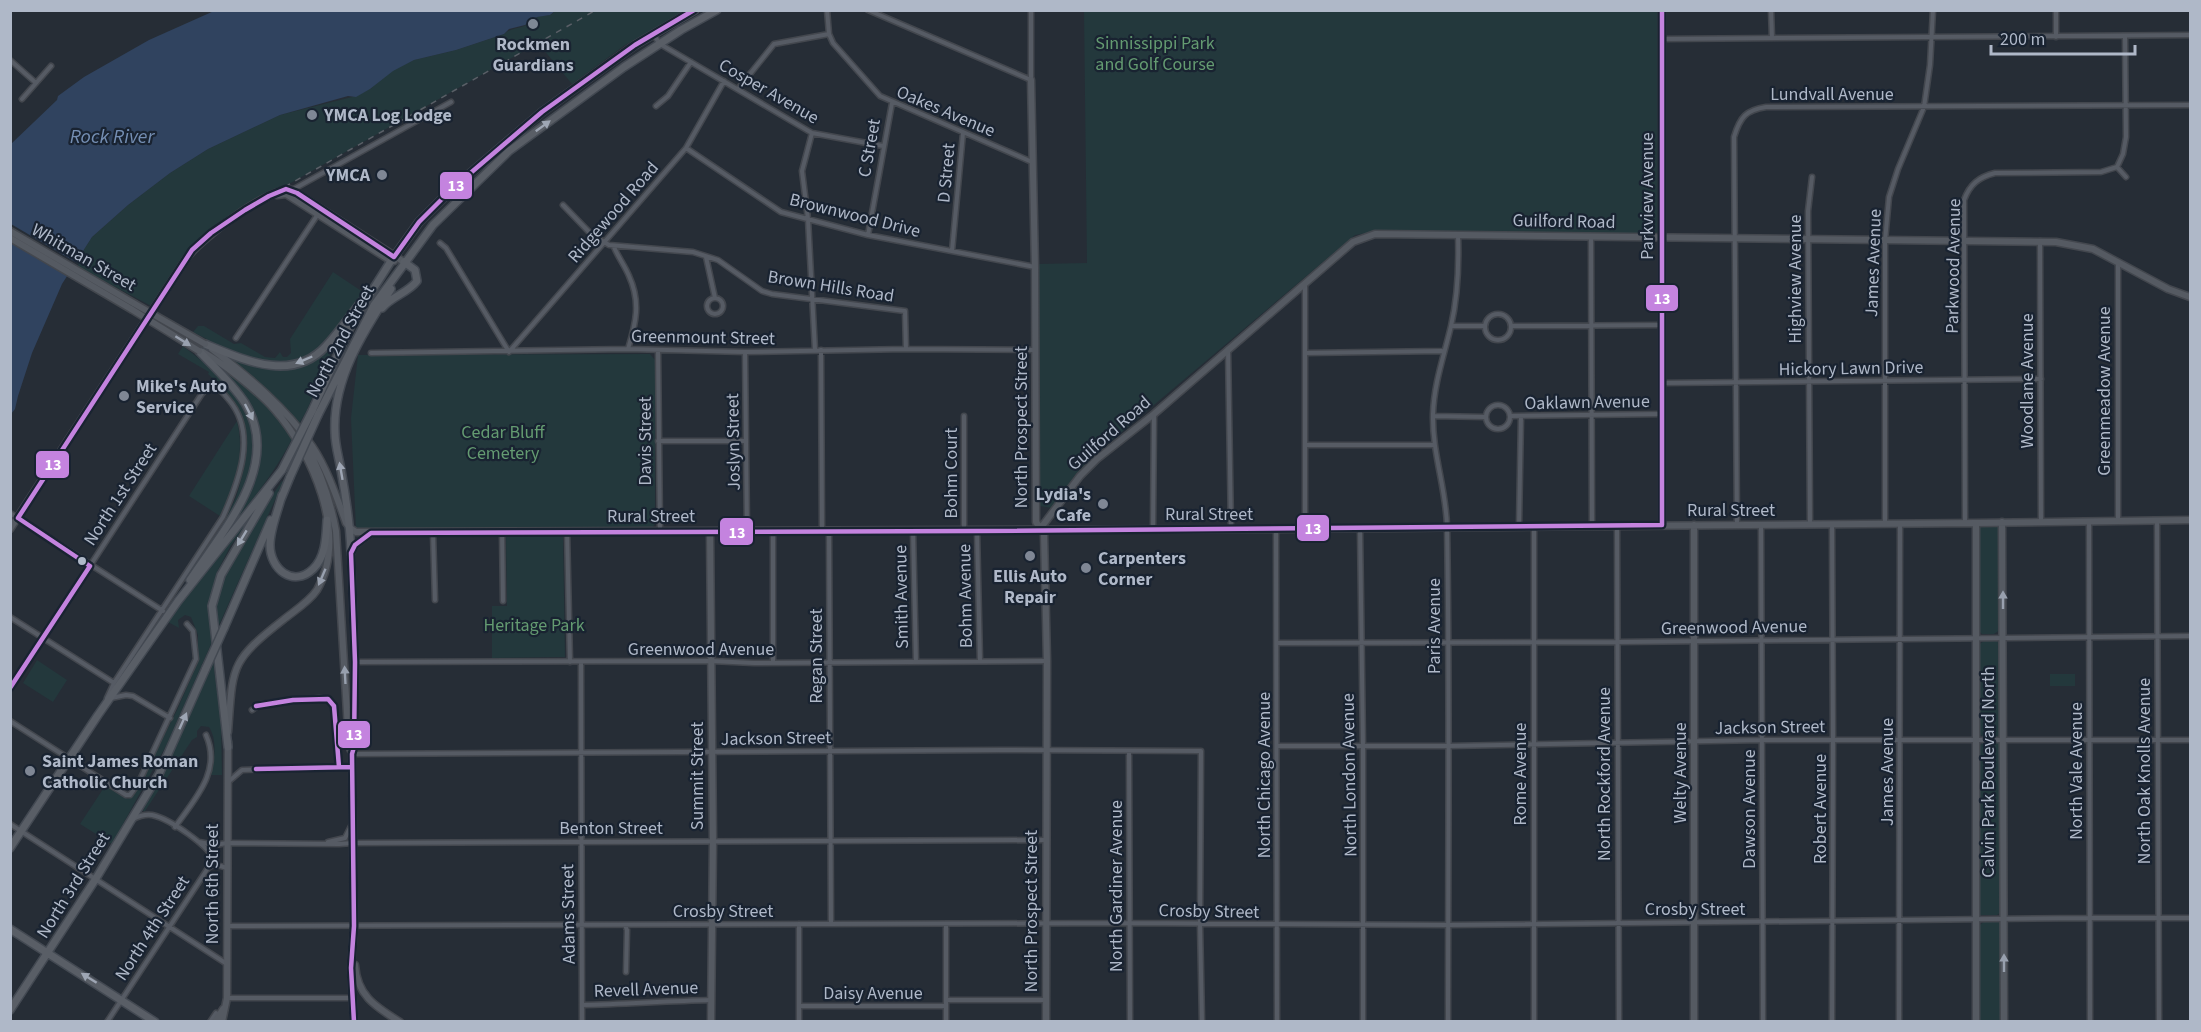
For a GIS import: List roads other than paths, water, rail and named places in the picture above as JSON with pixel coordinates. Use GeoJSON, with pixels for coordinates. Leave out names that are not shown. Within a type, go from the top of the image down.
{"type":"FeatureCollection","features":[{"type":"Feature","properties":{"kind":"main road","name":"North 2nd Street"},"geometry":{"type":"LineString","coordinates":[[10,848],[98,715],[178,601],[282,470],[419,222],[453,188],[542,112],[653,34],[694,10]]}},
{"type":"Feature","properties":{"kind":"main road","name":"North 2nd Street"},"geometry":{"type":"LineString","coordinates":[[159,774],[290,477],[353,321],[384,271],[397,260],[411,253],[434,225],[509,151],[624,67],[717,10]]}},
{"type":"Feature","properties":{"kind":"main road"},"geometry":{"type":"LineString","coordinates":[[363,336],[387,302],[413,286],[417,281],[415,270],[397,260]]}},
{"type":"Feature","properties":{"kind":"main road"},"geometry":{"type":"LineString","coordinates":[[351,553],[350,528],[335,437],[336,400],[340,382],[363,336],[400,273],[397,260]]}},
{"type":"Feature","properties":{"kind":"main road"},"geometry":{"type":"LineString","coordinates":[[206,344],[247,361],[271,366],[298,363],[310,358],[325,347],[384,271]]}},
{"type":"Feature","properties":{"kind":"main road"},"geometry":{"type":"LineString","coordinates":[[178,601],[242,500],[258,453],[254,422],[245,404],[235,388],[200,351]]}},
{"type":"Feature","properties":{"kind":"main road"},"geometry":{"type":"LineString","coordinates":[[228,747],[212,618],[214,592],[220,575],[282,470]]}},
{"type":"Feature","properties":{"kind":"main road"},"geometry":{"type":"LineString","coordinates":[[282,495],[270,542],[272,559],[277,569],[286,575],[300,577],[312,570],[318,563],[322,556],[327,520]]}},
{"type":"Feature","properties":{"kind":"main road","name":"North 3rd Street"},"geometry":{"type":"LineString","coordinates":[[10,1010],[95,880],[159,774]]}},
{"type":"Feature","properties":{"kind":"main road"},"geometry":{"type":"LineString","coordinates":[[10,929],[155,1022]]}},
{"type":"Feature","properties":{"kind":"street"},"geometry":{"type":"LineString","coordinates":[[738,89],[774,44],[829,34],[827,10]]}},
{"type":"Feature","properties":{"kind":"street"},"geometry":{"type":"LineString","coordinates":[[868,10],[1031,80]]}},
{"type":"Feature","properties":{"kind":"street","name":"North Prospect Street"},"geometry":{"type":"LineString","coordinates":[[1031,10],[1036,522],[1044,534],[1047,661],[1046,1022]]}},
{"type":"Feature","properties":{"kind":"street","name":"Parkview Avenue"},"geometry":{"type":"LineString","coordinates":[[1662,10],[1662,525]]}},
{"type":"Feature","properties":{"kind":"street"},"geometry":{"type":"LineString","coordinates":[[1771,10],[1772,38]]}},
{"type":"Feature","properties":{"kind":"street","name":"James Avenue"},"geometry":{"type":"LineString","coordinates":[[1885,523],[1885,240],[1889,197],[1924,107],[1929,82],[1933,10]]}},
{"type":"Feature","properties":{"kind":"street"},"geometry":{"type":"LineString","coordinates":[[2056,10],[2056,36]]}},
{"type":"Feature","properties":{"kind":"street","name":"Cosper Avenue"},"geometry":{"type":"LineString","coordinates":[[653,34],[660,44],[812,133],[883,146]]}},
{"type":"Feature","properties":{"kind":"street","name":"Oakes Avenue"},"geometry":{"type":"LineString","coordinates":[[829,34],[833,43],[880,96],[1032,162]]}},
{"type":"Feature","properties":{"kind":"street"},"geometry":{"type":"LineString","coordinates":[[1662,39],[2190,35]]}},
{"type":"Feature","properties":{"kind":"street"},"geometry":{"type":"LineString","coordinates":[[2125,36],[2126,104],[2123,154],[2117,167],[2126,177]]}},
{"type":"Feature","properties":{"kind":"street"},"geometry":{"type":"LineString","coordinates":[[10,60],[36,83]]}},
{"type":"Feature","properties":{"kind":"street"},"geometry":{"type":"LineString","coordinates":[[656,106],[668,96],[691,62]]}},
{"type":"Feature","properties":{"kind":"street"},"geometry":{"type":"LineString","coordinates":[[22,99],[51,66]]}},
{"type":"Feature","properties":{"kind":"street","name":"Ridgewood Road"},"geometry":{"type":"LineString","coordinates":[[509,352],[686,147],[724,81]]}},
{"type":"Feature","properties":{"kind":"street"},"geometry":{"type":"LineString","coordinates":[[292,190],[451,102]]}},
{"type":"Feature","properties":{"kind":"street","name":"C Street"},"geometry":{"type":"LineString","coordinates":[[868,235],[892,102]]}},
{"type":"Feature","properties":{"kind":"street","name":"Lundvall Avenue"},"geometry":{"type":"LineString","coordinates":[[1737,525],[1734,136],[1744,114],[1752,109],[1766,107],[2190,105]]}},
{"type":"Feature","properties":{"kind":"street"},"geometry":{"type":"LineString","coordinates":[[812,133],[802,171],[808,219],[814,350]]}},
{"type":"Feature","properties":{"kind":"street","name":"D Street"},"geometry":{"type":"LineString","coordinates":[[952,251],[963,133]]}},
{"type":"Feature","properties":{"kind":"street","name":"Brownwood Drive"},"geometry":{"type":"LineString","coordinates":[[686,147],[781,212],[868,235],[1035,267]]}},
{"type":"Feature","properties":{"kind":"street","name":"Parkwood Avenue"},"geometry":{"type":"LineString","coordinates":[[1965,523],[1964,200],[1968,190],[1983,176],[1995,173],[2101,172],[2117,167]]}},
{"type":"Feature","properties":{"kind":"street","name":"Highview Avenue"},"geometry":{"type":"LineString","coordinates":[[1810,525],[1808,211],[1812,177]]}},
{"type":"Feature","properties":{"kind":"street"},"geometry":{"type":"LineString","coordinates":[[10,529],[190,252],[215,230],[271,195],[284,189],[292,190],[397,260]]}},
{"type":"Feature","properties":{"kind":"street"},"geometry":{"type":"LineString","coordinates":[[271,195],[286,194],[317,215],[397,260]]}},
{"type":"Feature","properties":{"kind":"street","name":"Brown Hills Road"},"geometry":{"type":"LineString","coordinates":[[563,205],[591,234],[614,247],[684,251],[706,256],[730,267],[762,291],[905,311],[906,349]]}},
{"type":"Feature","properties":{"kind":"street"},"geometry":{"type":"LineString","coordinates":[[236,338],[322,208]]}},
{"type":"Feature","properties":{"kind":"street","name":"Whitman Street"},"geometry":{"type":"LineString","coordinates":[[10,231],[101,288]]}},
{"type":"Feature","properties":{"kind":"street","name":"Guilford Road"},"geometry":{"type":"LineString","coordinates":[[1040,529],[1086,468],[1118,440],[1154,414],[1353,242],[1375,234],[2040,241],[2093,249],[2168,289],[2190,297]]}},
{"type":"Feature","properties":{"kind":"street","name":"Paris Avenue"},"geometry":{"type":"LineString","coordinates":[[1448,1022],[1447,527],[1446,506],[1434,445],[1433,416],[1436,381],[1451,326],[1456,292],[1458,235]]}},
{"type":"Feature","properties":{"kind":"street"},"geometry":{"type":"LineString","coordinates":[[1591,237],[1592,526]]}},
{"type":"Feature","properties":{"kind":"street","name":"Whitman Street"},"geometry":{"type":"LineString","coordinates":[[10,238],[206,344],[270,396],[293,422]]}},
{"type":"Feature","properties":{"kind":"street","name":"Woodlane Avenue"},"geometry":{"type":"LineString","coordinates":[[2040,241],[2041,521]]}},
{"type":"Feature","properties":{"kind":"street"},"geometry":{"type":"LineString","coordinates":[[440,243],[446,248],[509,352]]}},
{"type":"Feature","properties":{"kind":"street"},"geometry":{"type":"LineString","coordinates":[[614,247],[633,285],[636,299],[637,322],[628,349]]}},
{"type":"Feature","properties":{"kind":"street"},"geometry":{"type":"LineString","coordinates":[[706,256],[715,298]]}},
{"type":"Feature","properties":{"kind":"street","name":"Greenmeadow Avenue"},"geometry":{"type":"LineString","coordinates":[[2118,261],[2118,520]]}},
{"type":"Feature","properties":{"kind":"street"},"geometry":{"type":"LineString","coordinates":[[1305,282],[1305,529]]}},
{"type":"Feature","properties":{"kind":"street"},"geometry":{"type":"LineString","coordinates":[[715,298],[720,299],[723,303],[722,311],[717,314],[710,312],[707,307],[710,300],[715,298]]}},
{"type":"Feature","properties":{"kind":"street","name":"Whitman Street"},"geometry":{"type":"LineString","coordinates":[[133,306],[231,372],[273,408],[308,460],[320,487],[327,520]]}},
{"type":"Feature","properties":{"kind":"street"},"geometry":{"type":"LineString","coordinates":[[1485,326],[1490,317],[1499,314],[1507,317],[1512,326]]}},
{"type":"Feature","properties":{"kind":"street"},"geometry":{"type":"LineString","coordinates":[[1512,326],[1662,325]]}},
{"type":"Feature","properties":{"kind":"street"},"geometry":{"type":"LineString","coordinates":[[1451,326],[1485,326]]}},
{"type":"Feature","properties":{"kind":"street"},"geometry":{"type":"LineString","coordinates":[[1485,326],[1491,337],[1498,339],[1507,335],[1512,326]]}},
{"type":"Feature","properties":{"kind":"street"},"geometry":{"type":"LineString","coordinates":[[1228,348],[1231,528]]}},
{"type":"Feature","properties":{"kind":"street","name":"Greenmount Street"},"geometry":{"type":"LineString","coordinates":[[371,353],[628,349],[746,352],[906,349],[1035,350]]}},
{"type":"Feature","properties":{"kind":"street","name":"Davis Street"},"geometry":{"type":"LineString","coordinates":[[658,350],[660,531]]}},
{"type":"Feature","properties":{"kind":"street","name":"Regan Street"},"geometry":{"type":"LineString","coordinates":[[821,350],[830,663],[831,924]]}},
{"type":"Feature","properties":{"kind":"street"},"geometry":{"type":"LineString","coordinates":[[1305,353],[1443,351]]}},
{"type":"Feature","properties":{"kind":"street","name":"Joslyn Street"},"geometry":{"type":"LineString","coordinates":[[746,352],[747,531]]}},
{"type":"Feature","properties":{"kind":"street","name":"Hickory Lawn Drive"},"geometry":{"type":"LineString","coordinates":[[1662,383],[2041,379]]}},
{"type":"Feature","properties":{"kind":"street","name":"North 1st Street"},"geometry":{"type":"LineString","coordinates":[[10,689],[201,395],[207,388],[214,386],[220,389]]}},
{"type":"Feature","properties":{"kind":"street","name":"North 2nd Street"},"geometry":{"type":"LineString","coordinates":[[98,715],[114,683],[223,518],[241,470],[243,429],[234,406],[220,389]]}},
{"type":"Feature","properties":{"kind":"street","name":"Oaklawn Avenue"},"geometry":{"type":"LineString","coordinates":[[1485,417],[1490,408],[1498,404],[1506,407],[1511,416]]}},
{"type":"Feature","properties":{"kind":"street"},"geometry":{"type":"LineString","coordinates":[[1153,529],[1154,414]]}},
{"type":"Feature","properties":{"kind":"street","name":"Oaklawn Avenue"},"geometry":{"type":"LineString","coordinates":[[1511,416],[1662,414]]}},
{"type":"Feature","properties":{"kind":"street","name":"Bohm Court"},"geometry":{"type":"LineString","coordinates":[[964,416],[964,531]]}},
{"type":"Feature","properties":{"kind":"street","name":"Oaklawn Avenue"},"geometry":{"type":"LineString","coordinates":[[1433,416],[1485,417]]}},
{"type":"Feature","properties":{"kind":"street","name":"Oaklawn Avenue"},"geometry":{"type":"LineString","coordinates":[[1485,417],[1490,426],[1498,429],[1507,425],[1511,416]]}},
{"type":"Feature","properties":{"kind":"street"},"geometry":{"type":"LineString","coordinates":[[1519,527],[1521,416]]}},
{"type":"Feature","properties":{"kind":"street"},"geometry":{"type":"LineString","coordinates":[[293,422],[314,448],[350,528]]}},
{"type":"Feature","properties":{"kind":"street"},"geometry":{"type":"LineString","coordinates":[[293,422],[322,477],[336,531],[349,746],[352,754]]}},
{"type":"Feature","properties":{"kind":"street"},"geometry":{"type":"LineString","coordinates":[[658,441],[746,441]]}},
{"type":"Feature","properties":{"kind":"street"},"geometry":{"type":"LineString","coordinates":[[1306,445],[1434,445]]}},
{"type":"Feature","properties":{"kind":"street"},"geometry":{"type":"LineString","coordinates":[[10,513],[163,611]]}},
{"type":"Feature","properties":{"kind":"street","name":"North 6th Street"},"geometry":{"type":"LineString","coordinates":[[222,1022],[227,1001],[227,783],[231,686],[236,667],[253,643],[316,591],[330,555],[327,520]]}},
{"type":"Feature","properties":{"kind":"street","name":"North Oak Knolls Avenue"},"geometry":{"type":"LineString","coordinates":[[2157,520],[2159,1022]]}},
{"type":"Feature","properties":{"kind":"street","name":"Rural Street"},"geometry":{"type":"LineString","coordinates":[[350,528],[356,532],[371,533],[977,531],[1617,527],[2190,520]]}},
{"type":"Feature","properties":{"kind":"street","name":"North Vale Avenue"},"geometry":{"type":"LineString","coordinates":[[2089,521],[2090,1022]]}},
{"type":"Feature","properties":{"kind":"street","name":"Calvin Park Boulevard North"},"geometry":{"type":"LineString","coordinates":[[2002,522],[2004,1022]]}},
{"type":"Feature","properties":{"kind":"street","name":"James Avenue"},"geometry":{"type":"LineString","coordinates":[[1899,1022],[1900,523]]}},
{"type":"Feature","properties":{"kind":"street","name":"Calvin Park Boulevard North"},"geometry":{"type":"LineString","coordinates":[[1976,523],[1976,1022]]}},
{"type":"Feature","properties":{"kind":"street","name":"Welty Avenue"},"geometry":{"type":"LineString","coordinates":[[1694,525],[1694,1022]]}},
{"type":"Feature","properties":{"kind":"street","name":"Dawson Avenue"},"geometry":{"type":"LineString","coordinates":[[1761,525],[1763,1022]]}},
{"type":"Feature","properties":{"kind":"street","name":"Robert Avenue"},"geometry":{"type":"LineString","coordinates":[[1832,525],[1832,1022]]}},
{"type":"Feature","properties":{"kind":"street","name":"Rome Avenue"},"geometry":{"type":"LineString","coordinates":[[1534,527],[1532,642],[1534,1022]]}},
{"type":"Feature","properties":{"kind":"street","name":"North Rockford Avenue"},"geometry":{"type":"LineString","coordinates":[[1617,527],[1619,1022]]}},
{"type":"Feature","properties":{"kind":"street","name":"North London Avenue"},"geometry":{"type":"LineString","coordinates":[[1359,528],[1363,747],[1363,1022]]}},
{"type":"Feature","properties":{"kind":"street","name":"North Chicago Avenue"},"geometry":{"type":"LineString","coordinates":[[1276,529],[1277,1022]]}},
{"type":"Feature","properties":{"kind":"street"},"geometry":{"type":"LineString","coordinates":[[502,531],[503,601]]}},
{"type":"Feature","properties":{"kind":"street"},"geometry":{"type":"LineString","coordinates":[[567,531],[570,662]]}},
{"type":"Feature","properties":{"kind":"street","name":"Summit Street"},"geometry":{"type":"LineString","coordinates":[[710,531],[713,841],[711,1022]]}},
{"type":"Feature","properties":{"kind":"street"},"geometry":{"type":"LineString","coordinates":[[773,531],[773,662]]}},
{"type":"Feature","properties":{"kind":"street","name":"Smith Avenue"},"geometry":{"type":"LineString","coordinates":[[913,531],[916,662]]}},
{"type":"Feature","properties":{"kind":"street","name":"Bohm Avenue"},"geometry":{"type":"LineString","coordinates":[[977,531],[980,661]]}},
{"type":"Feature","properties":{"kind":"street"},"geometry":{"type":"LineString","coordinates":[[371,533],[355,545],[351,553],[355,662],[352,754],[354,956],[357,980],[366,998],[399,1021],[406,1022]]}},
{"type":"Feature","properties":{"kind":"street"},"geometry":{"type":"LineString","coordinates":[[433,533],[435,600]]}},
{"type":"Feature","properties":{"kind":"street"},"geometry":{"type":"LineString","coordinates":[[10,617],[114,683]]}},
{"type":"Feature","properties":{"kind":"street"},"geometry":{"type":"LineString","coordinates":[[10,721],[126,795],[130,795],[139,782],[196,659],[194,631],[187,624]]}},
{"type":"Feature","properties":{"kind":"street","name":"Greenwood Avenue"},"geometry":{"type":"LineString","coordinates":[[1278,643],[2190,636]]}},
{"type":"Feature","properties":{"kind":"street","name":"Greenwood Avenue"},"geometry":{"type":"LineString","coordinates":[[355,662],[1047,661]]}},
{"type":"Feature","properties":{"kind":"street","name":"Adams Street"},"geometry":{"type":"LineString","coordinates":[[581,662],[582,1022]]}},
{"type":"Feature","properties":{"kind":"street"},"geometry":{"type":"LineString","coordinates":[[110,698],[133,696],[170,718]]}},
{"type":"Feature","properties":{"kind":"street"},"geometry":{"type":"LineString","coordinates":[[252,710],[261,704],[328,699],[334,706],[339,767]]}},
{"type":"Feature","properties":{"kind":"street"},"geometry":{"type":"LineString","coordinates":[[176,827],[206,784],[211,770],[212,753],[206,735]]}},
{"type":"Feature","properties":{"kind":"street","name":"Jackson Street"},"geometry":{"type":"LineString","coordinates":[[1277,746],[1449,746],[1763,740],[2190,740]]}},
{"type":"Feature","properties":{"kind":"street","name":"Jackson Street"},"geometry":{"type":"LineString","coordinates":[[352,754],[830,751],[1200,752],[1200,924]]}},
{"type":"Feature","properties":{"kind":"street","name":"North Gardiner Avenue"},"geometry":{"type":"LineString","coordinates":[[1129,751],[1130,1022]]}},
{"type":"Feature","properties":{"kind":"street"},"geometry":{"type":"LineString","coordinates":[[227,783],[237,772],[256,768],[352,767]]}},
{"type":"Feature","properties":{"kind":"street"},"geometry":{"type":"LineString","coordinates":[[132,819],[149,815],[176,827],[199,842],[212,854],[218,864],[227,868]]}},
{"type":"Feature","properties":{"kind":"street","name":"Benton Street"},"geometry":{"type":"LineString","coordinates":[[321,843],[345,838],[353,821]]}},
{"type":"Feature","properties":{"kind":"street"},"geometry":{"type":"LineString","coordinates":[[10,824],[227,964]]}},
{"type":"Feature","properties":{"kind":"street","name":"Benton Street"},"geometry":{"type":"LineString","coordinates":[[199,842],[215,845],[227,843],[1046,840]]}},
{"type":"Feature","properties":{"kind":"street","name":"North 4th Street"},"geometry":{"type":"LineString","coordinates":[[107,1022],[208,868],[212,864],[218,864]]}},
{"type":"Feature","properties":{"kind":"street","name":"Crosby Street"},"geometry":{"type":"LineString","coordinates":[[227,926],[1130,923],[1448,925],[2190,918]]}},
{"type":"Feature","properties":{"kind":"street"},"geometry":{"type":"LineString","coordinates":[[799,924],[800,1022]]}},
{"type":"Feature","properties":{"kind":"street"},"geometry":{"type":"LineString","coordinates":[[1200,924],[1202,1022]]}},
{"type":"Feature","properties":{"kind":"street"},"geometry":{"type":"LineString","coordinates":[[625,925],[627,930],[626,972]]}},
{"type":"Feature","properties":{"kind":"street"},"geometry":{"type":"LineString","coordinates":[[946,925],[946,1022]]}},
{"type":"Feature","properties":{"kind":"street"},"geometry":{"type":"LineString","coordinates":[[354,935],[351,968],[354,1022]]}},
{"type":"Feature","properties":{"kind":"street"},"geometry":{"type":"LineString","coordinates":[[215,1022],[227,1001],[354,998]]}},
{"type":"Feature","properties":{"kind":"street","name":"Revell Avenue"},"geometry":{"type":"LineString","coordinates":[[582,1005],[712,1000]]}},
{"type":"Feature","properties":{"kind":"street"},"geometry":{"type":"LineString","coordinates":[[946,1000],[1046,1000]]}},
{"type":"Feature","properties":{"kind":"street","name":"Daisy Avenue"},"geometry":{"type":"LineString","coordinates":[[800,1006],[946,1006]]}},
{"type":"Feature","properties":{"kind":"street"},"geometry":{"type":"LineString","coordinates":[[210,1022],[216,1013]]}},
{"type":"Feature","properties":{"kind":"water","name":"Rock River"},"geometry":{"type":"Polygon","coordinates":[[[214,11],[555,11],[550,15],[537,17],[525,25],[509,29],[504,34],[456,50],[414,60],[393,71],[356,97],[348,96],[280,115],[208,149],[170,173],[128,205],[92,237],[62,284],[32,353],[15,409],[11,414],[11,144],[57,100],[58,96],[84,77],[149,40],[214,11]]]}},
{"type":"Feature","properties":{"kind":"railway"},"geometry":{"type":"LineString","coordinates":[[17,517],[185,259],[206,236],[251,206],[596,10]]}},
{"type":"Feature","properties":{"kind":"place","name":"Rockmen Guardians"},"geometry":{"type":"Point","coordinates":[533,24]}},
{"type":"Feature","properties":{"kind":"place","name":"YMCA Log Lodge"},"geometry":{"type":"Point","coordinates":[312,115]}},
{"type":"Feature","properties":{"kind":"place","name":"YMCA"},"geometry":{"type":"Point","coordinates":[382,175]}},
{"type":"Feature","properties":{"kind":"place","name":"Mike's Auto Service"},"geometry":{"type":"Point","coordinates":[124,396]}},
{"type":"Feature","properties":{"kind":"place","name":"Lydia's Cafe"},"geometry":{"type":"Point","coordinates":[1103,504]}},
{"type":"Feature","properties":{"kind":"place","name":"Ellis Auto Repair"},"geometry":{"type":"Point","coordinates":[1030,556]}},
{"type":"Feature","properties":{"kind":"place","name":"Carpenters Corner"},"geometry":{"type":"Point","coordinates":[1086,568]}},
{"type":"Feature","properties":{"kind":"place","name":"Saint James Roman Catholic Church"},"geometry":{"type":"Point","coordinates":[30,771]}},
{"type":"Feature","properties":{"kind":"park label","name":"Sinnissippi Park and Golf Course"},"geometry":{"type":"Point","coordinates":[1155,53]}},
{"type":"Feature","properties":{"kind":"park label","name":"Cedar Bluff Cemetery"},"geometry":{"type":"Point","coordinates":[503,442]}},
{"type":"Feature","properties":{"kind":"park label","name":"Heritage Park"},"geometry":{"type":"Point","coordinates":[534,625]}}]}
